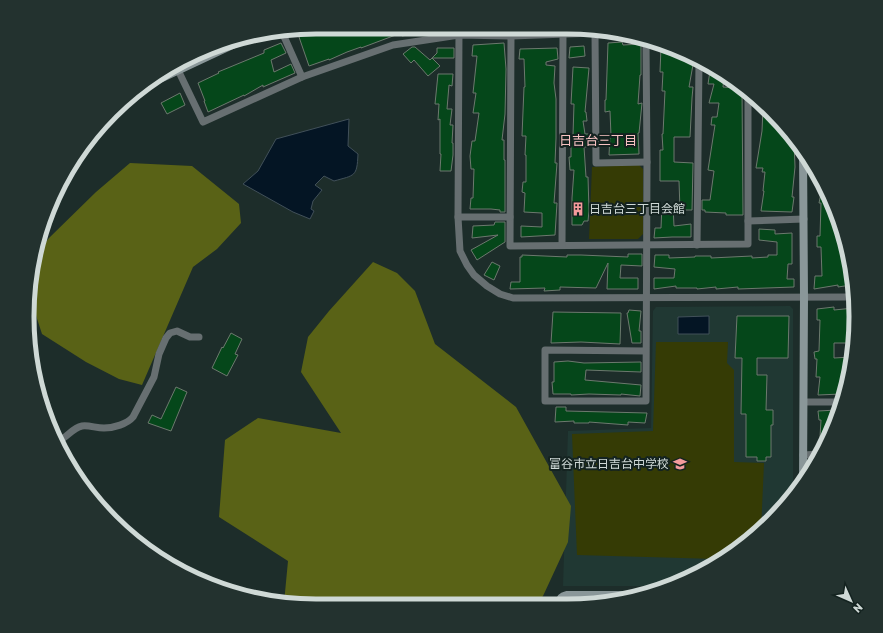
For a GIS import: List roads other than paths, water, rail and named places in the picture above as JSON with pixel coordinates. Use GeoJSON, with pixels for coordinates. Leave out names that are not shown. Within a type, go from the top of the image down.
{"type":"FeatureCollection","features":[{"type":"Feature","properties":{"kind":"street"},"geometry":{"type":"LineString","coordinates":[[178,70],[203,122],[302,77],[393,45],[449,34]]}},
{"type":"Feature","properties":{"kind":"street"},"geometry":{"type":"LineString","coordinates":[[459,34],[458,217],[460,251],[474,275],[487,286],[500,294],[513,298],[848,297]]}},
{"type":"Feature","properties":{"kind":"street"},"geometry":{"type":"LineString","coordinates":[[485,34],[511,36],[563,34],[562,245]]}},
{"type":"Feature","properties":{"kind":"street"},"geometry":{"type":"LineString","coordinates":[[284,36],[302,77]]}},
{"type":"Feature","properties":{"kind":"street"},"geometry":{"type":"LineString","coordinates":[[511,36],[510,246],[748,244],[748,100]]}},
{"type":"Feature","properties":{"kind":"street"},"geometry":{"type":"LineString","coordinates":[[596,36],[596,163],[647,162]]}},
{"type":"Feature","properties":{"kind":"street"},"geometry":{"type":"LineString","coordinates":[[646,46],[646,401],[545,401],[545,350],[646,351]]}},
{"type":"Feature","properties":{"kind":"street"},"geometry":{"type":"LineString","coordinates":[[697,245],[699,67]]}},
{"type":"Feature","properties":{"kind":"street"},"geometry":{"type":"LineString","coordinates":[[803,163],[803,470]]}},
{"type":"Feature","properties":{"kind":"street"},"geometry":{"type":"LineString","coordinates":[[458,217],[510,217]]}},
{"type":"Feature","properties":{"kind":"street"},"geometry":{"type":"LineString","coordinates":[[748,221],[804,219]]}},
{"type":"Feature","properties":{"kind":"street"},"geometry":{"type":"LineString","coordinates":[[62,439],[81,426],[104,428],[114,427],[131,420],[134,417],[154,377],[159,354],[166,338],[170,333],[177,332],[190,337],[199,337]]}},
{"type":"Feature","properties":{"kind":"street"},"geometry":{"type":"LineString","coordinates":[[804,402],[835,402]]}},
{"type":"Feature","properties":{"kind":"street"},"geometry":{"type":"LineString","coordinates":[[803,455],[813,454]]}},
{"type":"Feature","properties":{"kind":"street"},"geometry":{"type":"LineString","coordinates":[[560,599],[567,595],[616,595]]}},
{"type":"Feature","properties":{"kind":"water"},"geometry":{"type":"Polygon","coordinates":[[[349,119],[348,146],[358,154],[356,171],[351,176],[334,181],[324,176],[315,185],[322,190],[313,201],[311,209],[314,211],[310,219],[293,212],[243,184],[258,171],[276,139],[349,119]]]}},
{"type":"Feature","properties":{"kind":"water"},"geometry":{"type":"Polygon","coordinates":[[[709,316],[709,334],[678,334],[678,317],[709,316]]]}},
{"type":"Feature","properties":{"kind":"place","name":"日吉台三丁目会館"},"geometry":{"type":"Point","coordinates":[578,209]}},
{"type":"Feature","properties":{"kind":"place","name":"富谷市立日吉台中学校"},"geometry":{"type":"Point","coordinates":[680,464]}},
{"type":"Feature","properties":{"kind":"district","name":"日吉台三丁目"},"geometry":{"type":"Point","coordinates":[598,140]}}]}
